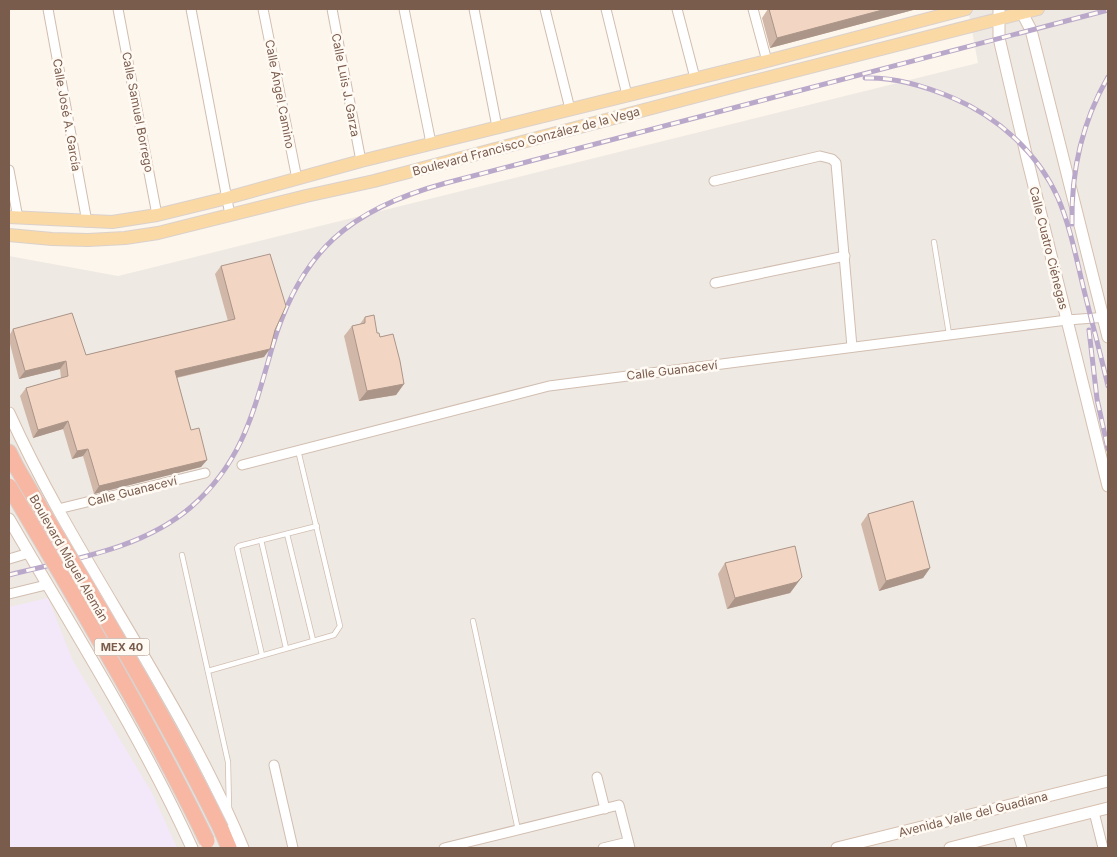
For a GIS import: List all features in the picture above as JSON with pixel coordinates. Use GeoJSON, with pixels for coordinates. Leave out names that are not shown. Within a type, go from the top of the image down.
{"type":"FeatureCollection","features":[{"type":"Feature","properties":{"kind":"highway","name":"Boulevard Miguel Alemán"},"geometry":{"type":"LineString","coordinates":[[9,452],[164,719],[193,773],[229,848]]}},
{"type":"Feature","properties":{"kind":"highway","name":"Boulevard Miguel Alemán"},"geometry":{"type":"LineString","coordinates":[[9,486],[144,718],[178,781],[208,844]]}},
{"type":"Feature","properties":{"kind":"main road","name":"Boulevard Francisco González de la Vega"},"geometry":{"type":"LineString","coordinates":[[13,218],[112,222],[157,215],[227,198],[361,160],[766,61],[966,9]]}},
{"type":"Feature","properties":{"kind":"main road","name":"Boulevard Francisco González de la Vega"},"geometry":{"type":"LineString","coordinates":[[9,235],[61,240],[88,240],[125,238],[158,233],[374,181],[999,14],[1038,9]]}},
{"type":"Feature","properties":{"kind":"street","name":"Calle José A. García"},"geometry":{"type":"LineString","coordinates":[[48,9],[87,222]]}},
{"type":"Feature","properties":{"kind":"street","name":"Calle Samuel Borrego"},"geometry":{"type":"LineString","coordinates":[[118,9],[157,215]]}},
{"type":"Feature","properties":{"kind":"street"},"geometry":{"type":"LineString","coordinates":[[191,9],[230,215]]}},
{"type":"Feature","properties":{"kind":"street","name":"Calle Ángel Camino"},"geometry":{"type":"LineString","coordinates":[[263,9],[297,178]]}},
{"type":"Feature","properties":{"kind":"street","name":"Calle Luis J. Garza"},"geometry":{"type":"LineString","coordinates":[[332,9],[361,160]]}},
{"type":"Feature","properties":{"kind":"street"},"geometry":{"type":"LineString","coordinates":[[404,9],[431,144]]}},
{"type":"Feature","properties":{"kind":"street"},"geometry":{"type":"LineString","coordinates":[[474,9],[497,127]]}},
{"type":"Feature","properties":{"kind":"street"},"geometry":{"type":"LineString","coordinates":[[545,9],[570,109]]}},
{"type":"Feature","properties":{"kind":"street"},"geometry":{"type":"LineString","coordinates":[[606,9],[628,95]]}},
{"type":"Feature","properties":{"kind":"street"},"geometry":{"type":"LineString","coordinates":[[678,9],[694,78]]}},
{"type":"Feature","properties":{"kind":"street"},"geometry":{"type":"LineString","coordinates":[[753,9],[766,61]]}},
{"type":"Feature","properties":{"kind":"street"},"geometry":{"type":"LineString","coordinates":[[1021,11],[1031,30],[1106,317],[1108,337]]}},
{"type":"Feature","properties":{"kind":"street","name":"Calle Cuatro Ciénegas"},"geometry":{"type":"LineString","coordinates":[[999,14],[999,38],[1108,486]]}},
{"type":"Feature","properties":{"kind":"street"},"geometry":{"type":"LineString","coordinates":[[714,181],[820,156],[832,159],[836,163],[852,348]]}},
{"type":"Feature","properties":{"kind":"street"},"geometry":{"type":"LineString","coordinates":[[9,170],[13,218]]}},
{"type":"Feature","properties":{"kind":"street"},"geometry":{"type":"LineString","coordinates":[[715,283],[845,256]]}},
{"type":"Feature","properties":{"kind":"street","name":"Calle Guanaceví"},"geometry":{"type":"LineString","coordinates":[[242,464],[549,386],[1067,320],[1106,317]]}},
{"type":"Feature","properties":{"kind":"street"},"geometry":{"type":"LineString","coordinates":[[9,413],[28,455],[208,770],[243,848]]}},
{"type":"Feature","properties":{"kind":"street","name":"Calle Guanaceví"},"geometry":{"type":"LineString","coordinates":[[60,512],[205,473]]}},
{"type":"Feature","properties":{"kind":"street"},"geometry":{"type":"LineString","coordinates":[[9,559],[29,553],[50,537],[60,512]]}},
{"type":"Feature","properties":{"kind":"street"},"geometry":{"type":"LineString","coordinates":[[9,519],[46,585],[111,692],[170,800],[192,848]]}},
{"type":"Feature","properties":{"kind":"street"},"geometry":{"type":"LineString","coordinates":[[60,608],[76,590],[88,585],[101,583]]}},
{"type":"Feature","properties":{"kind":"street"},"geometry":{"type":"LineString","coordinates":[[9,594],[46,585]]}},
{"type":"Feature","properties":{"kind":"street"},"geometry":{"type":"LineString","coordinates":[[274,764],[293,848]]}},
{"type":"Feature","properties":{"kind":"street"},"geometry":{"type":"LineString","coordinates":[[597,777],[605,809]]}},
{"type":"Feature","properties":{"kind":"street","name":"Avenida Valle del Guadiana"},"geometry":{"type":"LineString","coordinates":[[837,848],[1108,781]]}},
{"type":"Feature","properties":{"kind":"street"},"geometry":{"type":"LineString","coordinates":[[444,848],[619,805],[629,845],[603,848]]}},
{"type":"Feature","properties":{"kind":"street"},"geometry":{"type":"LineString","coordinates":[[950,848],[1108,808]]}},
{"type":"Feature","properties":{"kind":"street"},"geometry":{"type":"LineString","coordinates":[[1094,812],[1103,848]]}},
{"type":"Feature","properties":{"kind":"street"},"geometry":{"type":"LineString","coordinates":[[1017,831],[1022,848]]}},
{"type":"Feature","properties":{"kind":"lane"},"geometry":{"type":"LineString","coordinates":[[934,242],[950,335]]}},
{"type":"Feature","properties":{"kind":"lane"},"geometry":{"type":"LineString","coordinates":[[208,671],[334,634],[338,630],[340,623],[298,450]]}},
{"type":"Feature","properties":{"kind":"lane"},"geometry":{"type":"LineString","coordinates":[[262,655],[236,552],[239,546],[317,526]]}},
{"type":"Feature","properties":{"kind":"lane"},"geometry":{"type":"LineString","coordinates":[[288,534],[313,640]]}},
{"type":"Feature","properties":{"kind":"lane"},"geometry":{"type":"LineString","coordinates":[[261,540],[286,648]]}},
{"type":"Feature","properties":{"kind":"lane"},"geometry":{"type":"LineString","coordinates":[[182,555],[228,762],[229,814]]}},
{"type":"Feature","properties":{"kind":"lane"},"geometry":{"type":"LineString","coordinates":[[474,621],[518,830]]}},
{"type":"Feature","properties":{"kind":"shaded area"},"geometry":{"type":"Polygon","coordinates":[[[968,9],[1108,9],[1108,848],[9,848],[9,256],[118,276],[978,63],[968,9]]]}},
{"type":"Feature","properties":{"kind":"shaded area"},"geometry":{"type":"Polygon","coordinates":[[[48,598],[72,659],[152,793],[177,848],[9,848],[9,607],[48,598]]]}},
{"type":"Feature","properties":{"kind":"building"},"geometry":{"type":"Polygon","coordinates":[[[769,9],[886,9],[777,38],[769,9]]]}},
{"type":"Feature","properties":{"kind":"building"},"geometry":{"type":"Polygon","coordinates":[[[270,254],[286,306],[275,330],[270,349],[175,371],[191,430],[199,428],[207,460],[99,486],[88,449],[77,451],[68,421],[38,430],[26,388],[68,376],[66,361],[25,371],[13,329],[72,313],[86,355],[235,319],[221,266],[270,254]]]}},
{"type":"Feature","properties":{"kind":"building"},"geometry":{"type":"Polygon","coordinates":[[[374,315],[377,333],[379,333],[380,337],[393,334],[404,384],[367,391],[352,326],[365,323],[365,317],[374,315]]]}},
{"type":"Feature","properties":{"kind":"building"},"geometry":{"type":"Polygon","coordinates":[[[913,501],[930,568],[886,581],[868,514],[913,501]]]}},
{"type":"Feature","properties":{"kind":"building"},"geometry":{"type":"Polygon","coordinates":[[[795,546],[802,577],[797,582],[735,598],[725,563],[795,546]]]}},
{"type":"Feature","properties":{"kind":"railway"},"geometry":{"type":"LineString","coordinates":[[9,575],[81,558],[150,534],[171,522],[209,490],[235,453],[244,434],[284,314],[298,285],[314,260],[334,239],[356,221],[382,206],[446,183],[1108,10]]}},
{"type":"Feature","properties":{"kind":"railway"},"geometry":{"type":"LineString","coordinates":[[1072,224],[1074,185],[1080,148],[1091,112],[1108,77]]}},
{"type":"Feature","properties":{"kind":"railway"},"geometry":{"type":"LineString","coordinates":[[865,78],[910,83],[953,98],[986,115],[1015,138],[1028,152],[1050,182],[1066,219],[1108,386]]}},
{"type":"Feature","properties":{"kind":"railway"},"geometry":{"type":"LineString","coordinates":[[1089,330],[1097,399],[1108,449]]}}]}
